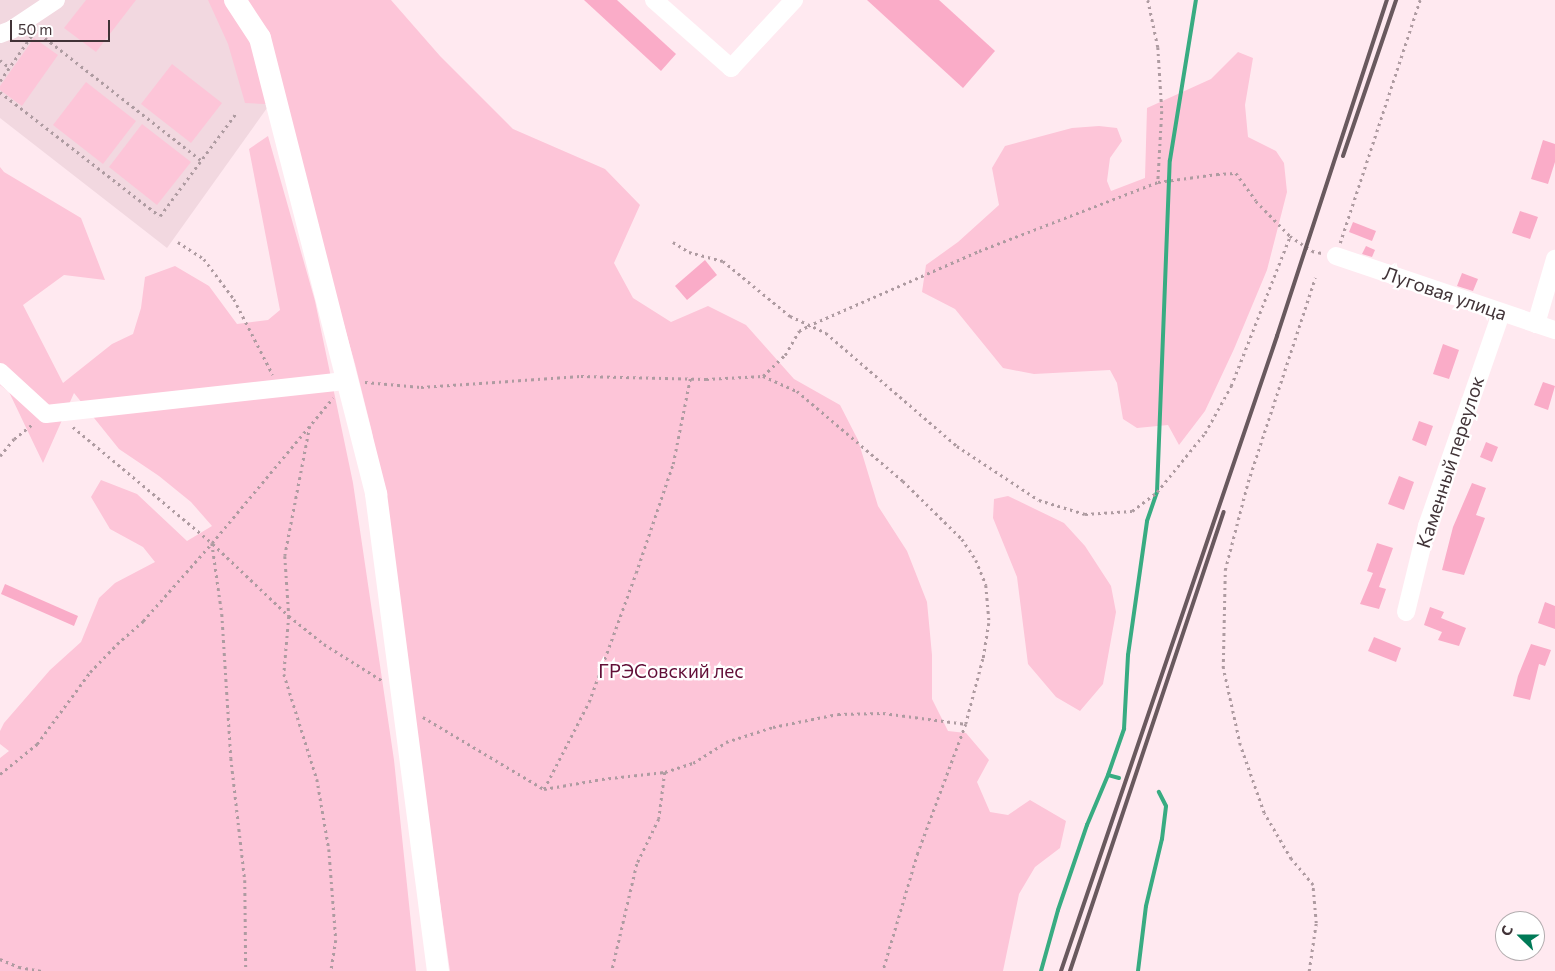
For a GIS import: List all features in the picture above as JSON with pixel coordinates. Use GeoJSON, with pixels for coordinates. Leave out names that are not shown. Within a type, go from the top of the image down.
{"type":"FeatureCollection","features":[{"type":"Feature","properties":{"kind":"main road"},"geometry":{"type":"LineString","coordinates":[[235,0],[260,38],[376,494],[438,971]]}},
{"type":"Feature","properties":{"kind":"street"},"geometry":{"type":"LineString","coordinates":[[0,34],[30,26],[56,0]]}},
{"type":"Feature","properties":{"kind":"street"},"geometry":{"type":"LineString","coordinates":[[654,0],[731,68],[794,0]]}},
{"type":"Feature","properties":{"kind":"street","name":"Луговая улица"},"geometry":{"type":"LineString","coordinates":[[1336,256],[1500,313],[1555,330]]}},
{"type":"Feature","properties":{"kind":"street"},"geometry":{"type":"LineString","coordinates":[[1536,324],[1555,259]]}},
{"type":"Feature","properties":{"kind":"street","name":"Каменный переулок"},"geometry":{"type":"LineString","coordinates":[[1406,612],[1427,526],[1500,313]]}},
{"type":"Feature","properties":{"kind":"street"},"geometry":{"type":"LineString","coordinates":[[0,372],[46,414],[347,381]]}},
{"type":"Feature","properties":{"kind":"path"},"geometry":{"type":"LineString","coordinates":[[1148,0],[1158,47],[1162,111],[1158,182]]}},
{"type":"Feature","properties":{"kind":"path"},"geometry":{"type":"LineString","coordinates":[[763,376],[785,355],[799,331],[808,326],[979,251],[1158,182],[1217,174],[1236,174],[1256,202],[1290,236],[1312,251],[1336,256],[1420,0]]}},
{"type":"Feature","properties":{"kind":"path"},"geometry":{"type":"LineString","coordinates":[[0,81],[10,68],[30,26],[202,161]]}},
{"type":"Feature","properties":{"kind":"path"},"geometry":{"type":"LineString","coordinates":[[0,60],[10,68]]}},
{"type":"Feature","properties":{"kind":"path"},"geometry":{"type":"LineString","coordinates":[[0,92],[160,216],[237,112]]}},
{"type":"Feature","properties":{"kind":"path"},"geometry":{"type":"LineString","coordinates":[[673,242],[688,252],[723,261],[790,316],[826,333],[958,446],[1039,500],[1085,514],[1132,511],[1157,492],[1205,432],[1232,386],[1290,236]]}},
{"type":"Feature","properties":{"kind":"path"},"geometry":{"type":"LineString","coordinates":[[178,242],[204,259],[234,299],[280,387]]}},
{"type":"Feature","properties":{"kind":"path"},"geometry":{"type":"LineString","coordinates":[[1309,971],[1316,923],[1313,885],[1291,858],[1264,813],[1240,745],[1223,668],[1224,570],[1248,482],[1315,278]]}},
{"type":"Feature","properties":{"kind":"path"},"geometry":{"type":"LineString","coordinates":[[0,774],[37,744],[90,672],[117,644],[143,622],[212,543],[347,381],[421,387],[581,376],[690,378],[763,376],[797,391],[904,481],[962,539],[976,560],[986,585],[989,623],[983,659],[966,724],[918,854],[883,971]]}},
{"type":"Feature","properties":{"kind":"path"},"geometry":{"type":"LineString","coordinates":[[544,789],[589,702],[636,573],[674,464],[690,378]]}},
{"type":"Feature","properties":{"kind":"path"},"geometry":{"type":"LineString","coordinates":[[0,456],[14,439],[46,414],[60,417],[212,543],[289,616],[324,644],[403,698],[544,789],[602,779],[665,772],[693,763],[726,742],[772,727],[838,714],[883,712],[966,724]]}},
{"type":"Feature","properties":{"kind":"path"},"geometry":{"type":"LineString","coordinates":[[310,425],[285,556],[289,616],[284,674],[317,779],[329,849],[336,940],[330,971]]}},
{"type":"Feature","properties":{"kind":"path"},"geometry":{"type":"LineString","coordinates":[[212,543],[222,614],[231,758],[245,880],[246,971]]}},
{"type":"Feature","properties":{"kind":"path"},"geometry":{"type":"LineString","coordinates":[[612,971],[637,864],[659,819],[665,772]]}},
{"type":"Feature","properties":{"kind":"path"},"geometry":{"type":"LineString","coordinates":[[0,959],[19,967],[42,971]]}},
{"type":"Feature","properties":{"kind":"shaded area"},"geometry":{"type":"Polygon","coordinates":[[[0,0],[224,0],[267,108],[167,248],[0,118],[0,0]]]}},
{"type":"Feature","properties":{"kind":"green space"},"geometry":{"type":"Polygon","coordinates":[[[86,0],[136,0],[96,52],[64,28],[86,0]]]}},
{"type":"Feature","properties":{"kind":"green space","name":"ГРЭСовский лес"},"geometry":{"type":"Polygon","coordinates":[[[208,0],[391,0],[440,56],[513,129],[605,169],[640,205],[614,263],[633,298],[671,322],[708,306],[746,325],[794,379],[840,405],[858,440],[878,506],[907,551],[927,602],[932,655],[932,699],[948,731],[966,733],[989,760],[977,782],[990,812],[1008,815],[1030,800],[1066,821],[1060,848],[1035,867],[1019,894],[1003,971],[450,971],[372,432],[355,364],[282,105],[245,103],[228,44],[208,0]]]}},
{"type":"Feature","properties":{"kind":"green space"},"geometry":{"type":"Polygon","coordinates":[[[34,38],[58,55],[22,106],[0,90],[0,86],[34,38]]]}},
{"type":"Feature","properties":{"kind":"green space"},"geometry":{"type":"Polygon","coordinates":[[[1238,52],[1253,58],[1245,105],[1248,137],[1276,151],[1284,163],[1287,192],[1267,270],[1234,349],[1205,411],[1179,445],[1168,425],[1137,428],[1123,419],[1117,383],[1110,370],[1034,374],[1003,368],[955,309],[922,292],[926,265],[958,242],[999,205],[992,168],[1005,146],[1072,128],[1099,126],[1117,128],[1122,141],[1110,158],[1107,181],[1111,191],[1145,178],[1147,108],[1211,79],[1238,52]]]}},
{"type":"Feature","properties":{"kind":"green space"},"geometry":{"type":"Polygon","coordinates":[[[172,64],[222,103],[191,143],[141,104],[172,64]]]}},
{"type":"Feature","properties":{"kind":"green space"},"geometry":{"type":"Polygon","coordinates":[[[86,82],[136,121],[103,164],[53,125],[86,82]]]}},
{"type":"Feature","properties":{"kind":"green space"},"geometry":{"type":"Polygon","coordinates":[[[142,124],[191,162],[157,205],[109,167],[142,124]]]}},
{"type":"Feature","properties":{"kind":"green space"},"geometry":{"type":"Polygon","coordinates":[[[268,136],[315,301],[353,483],[394,760],[416,971],[0,971],[0,758],[9,751],[0,744],[0,731],[4,723],[50,670],[81,642],[99,598],[115,583],[155,562],[143,547],[110,529],[91,497],[101,480],[137,494],[187,541],[212,526],[191,502],[159,476],[119,449],[74,393],[43,463],[9,392],[0,385],[0,167],[4,172],[81,218],[105,280],[64,275],[23,305],[63,383],[112,344],[133,334],[141,308],[145,277],[175,266],[209,286],[237,324],[268,320],[280,310],[249,149],[268,136]]]}},
{"type":"Feature","properties":{"kind":"green space"},"geometry":{"type":"Polygon","coordinates":[[[1008,496],[1064,523],[1085,546],[1111,586],[1116,612],[1103,684],[1080,711],[1056,697],[1028,664],[1017,577],[993,518],[994,499],[1008,496]]]}},
{"type":"Feature","properties":{"kind":"building"},"geometry":{"type":"Polygon","coordinates":[[[584,0],[617,0],[676,54],[661,71],[584,0]]]}},
{"type":"Feature","properties":{"kind":"building"},"geometry":{"type":"Polygon","coordinates":[[[867,0],[939,0],[995,51],[963,88],[867,0]]]}},
{"type":"Feature","properties":{"kind":"building"},"geometry":{"type":"Polygon","coordinates":[[[1543,140],[1555,144],[1555,162],[1548,184],[1531,179],[1543,140]]]}},
{"type":"Feature","properties":{"kind":"building"},"geometry":{"type":"Polygon","coordinates":[[[1520,211],[1538,217],[1530,239],[1512,233],[1520,211]]]}},
{"type":"Feature","properties":{"kind":"building"},"geometry":{"type":"Polygon","coordinates":[[[1353,222],[1376,231],[1372,241],[1349,232],[1353,222]]]}},
{"type":"Feature","properties":{"kind":"building"},"geometry":{"type":"Polygon","coordinates":[[[1366,246],[1375,250],[1372,257],[1362,254],[1366,246]]]}},
{"type":"Feature","properties":{"kind":"building"},"geometry":{"type":"Polygon","coordinates":[[[705,260],[717,275],[687,300],[675,286],[705,260]]]}},
{"type":"Feature","properties":{"kind":"building"},"geometry":{"type":"Polygon","coordinates":[[[1462,273],[1478,279],[1473,291],[1457,286],[1462,273]]]}},
{"type":"Feature","properties":{"kind":"building"},"geometry":{"type":"Polygon","coordinates":[[[1443,344],[1459,350],[1449,379],[1433,374],[1443,344]]]}},
{"type":"Feature","properties":{"kind":"building"},"geometry":{"type":"Polygon","coordinates":[[[1543,382],[1555,386],[1548,410],[1534,405],[1543,382]]]}},
{"type":"Feature","properties":{"kind":"building"},"geometry":{"type":"Polygon","coordinates":[[[1419,421],[1433,426],[1426,446],[1412,440],[1419,421]]]}},
{"type":"Feature","properties":{"kind":"building"},"geometry":{"type":"Polygon","coordinates":[[[1486,442],[1498,447],[1492,462],[1480,457],[1486,442]]]}},
{"type":"Feature","properties":{"kind":"building"},"geometry":{"type":"Polygon","coordinates":[[[1399,476],[1414,482],[1404,510],[1388,504],[1399,476]]]}},
{"type":"Feature","properties":{"kind":"building"},"geometry":{"type":"Polygon","coordinates":[[[1472,483],[1486,488],[1476,515],[1485,518],[1464,575],[1442,570],[1453,527],[1472,483]]]}},
{"type":"Feature","properties":{"kind":"building"},"geometry":{"type":"Polygon","coordinates":[[[1377,543],[1393,548],[1379,587],[1386,589],[1379,609],[1360,604],[1373,573],[1367,571],[1377,543]]]}},
{"type":"Feature","properties":{"kind":"building"},"geometry":{"type":"Polygon","coordinates":[[[5,584],[78,616],[74,626],[1,594],[5,584]]]}},
{"type":"Feature","properties":{"kind":"building"},"geometry":{"type":"Polygon","coordinates":[[[1545,602],[1555,606],[1555,629],[1538,623],[1545,602]]]}},
{"type":"Feature","properties":{"kind":"building"},"geometry":{"type":"Polygon","coordinates":[[[1430,607],[1444,612],[1441,618],[1466,628],[1459,646],[1438,640],[1442,632],[1424,625],[1430,607]]]}},
{"type":"Feature","properties":{"kind":"building"},"geometry":{"type":"Polygon","coordinates":[[[1374,637],[1401,648],[1396,662],[1368,651],[1374,637]]]}},
{"type":"Feature","properties":{"kind":"building"},"geometry":{"type":"Polygon","coordinates":[[[1531,644],[1551,650],[1545,666],[1539,664],[1530,700],[1513,696],[1518,676],[1531,644]]]}},
{"type":"Feature","properties":{"kind":"waterway"},"geometry":{"type":"LineString","coordinates":[[1119,778],[1108,775],[1124,729],[1128,655],[1147,521],[1157,492],[1170,160],[1196,0]]}},
{"type":"Feature","properties":{"kind":"waterway"},"geometry":{"type":"LineString","coordinates":[[1041,971],[1058,910],[1087,825],[1108,775]]}},
{"type":"Feature","properties":{"kind":"waterway"},"geometry":{"type":"LineString","coordinates":[[1138,971],[1146,906],[1162,839],[1166,806],[1159,792]]}},
{"type":"Feature","properties":{"kind":"railway"},"geometry":{"type":"LineString","coordinates":[[1061,971],[1277,336],[1387,0]]}},
{"type":"Feature","properties":{"kind":"railway"},"geometry":{"type":"LineString","coordinates":[[1343,156],[1396,0]]}},
{"type":"Feature","properties":{"kind":"railway"},"geometry":{"type":"LineString","coordinates":[[1070,971],[1224,512]]}}]}
